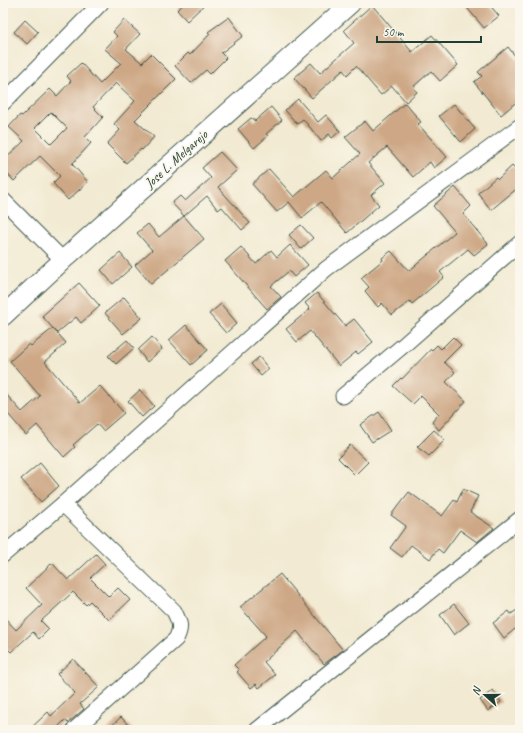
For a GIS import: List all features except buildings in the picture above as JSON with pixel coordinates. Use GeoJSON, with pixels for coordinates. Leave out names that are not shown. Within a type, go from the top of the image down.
{"type":"FeatureCollection","features":[{"type":"Feature","properties":{"kind":"street"},"geometry":{"type":"LineString","coordinates":[[3,103],[101,3]]}},
{"type":"Feature","properties":{"kind":"street","name":"Jose L. Melgarejo"},"geometry":{"type":"LineString","coordinates":[[3,316],[63,260],[351,3]]}},
{"type":"Feature","properties":{"kind":"street"},"geometry":{"type":"LineString","coordinates":[[3,555],[63,504],[326,269],[519,128]]}},
{"type":"Feature","properties":{"kind":"street"},"geometry":{"type":"LineString","coordinates":[[3,200],[63,260]]}},
{"type":"Feature","properties":{"kind":"street"},"geometry":{"type":"LineString","coordinates":[[342,396],[405,344],[520,243]]}},
{"type":"Feature","properties":{"kind":"street"},"geometry":{"type":"LineString","coordinates":[[63,504],[174,611],[180,623],[179,632],[176,639],[74,730]]}},
{"type":"Feature","properties":{"kind":"street"},"geometry":{"type":"LineString","coordinates":[[258,730],[520,519]]}}]}
